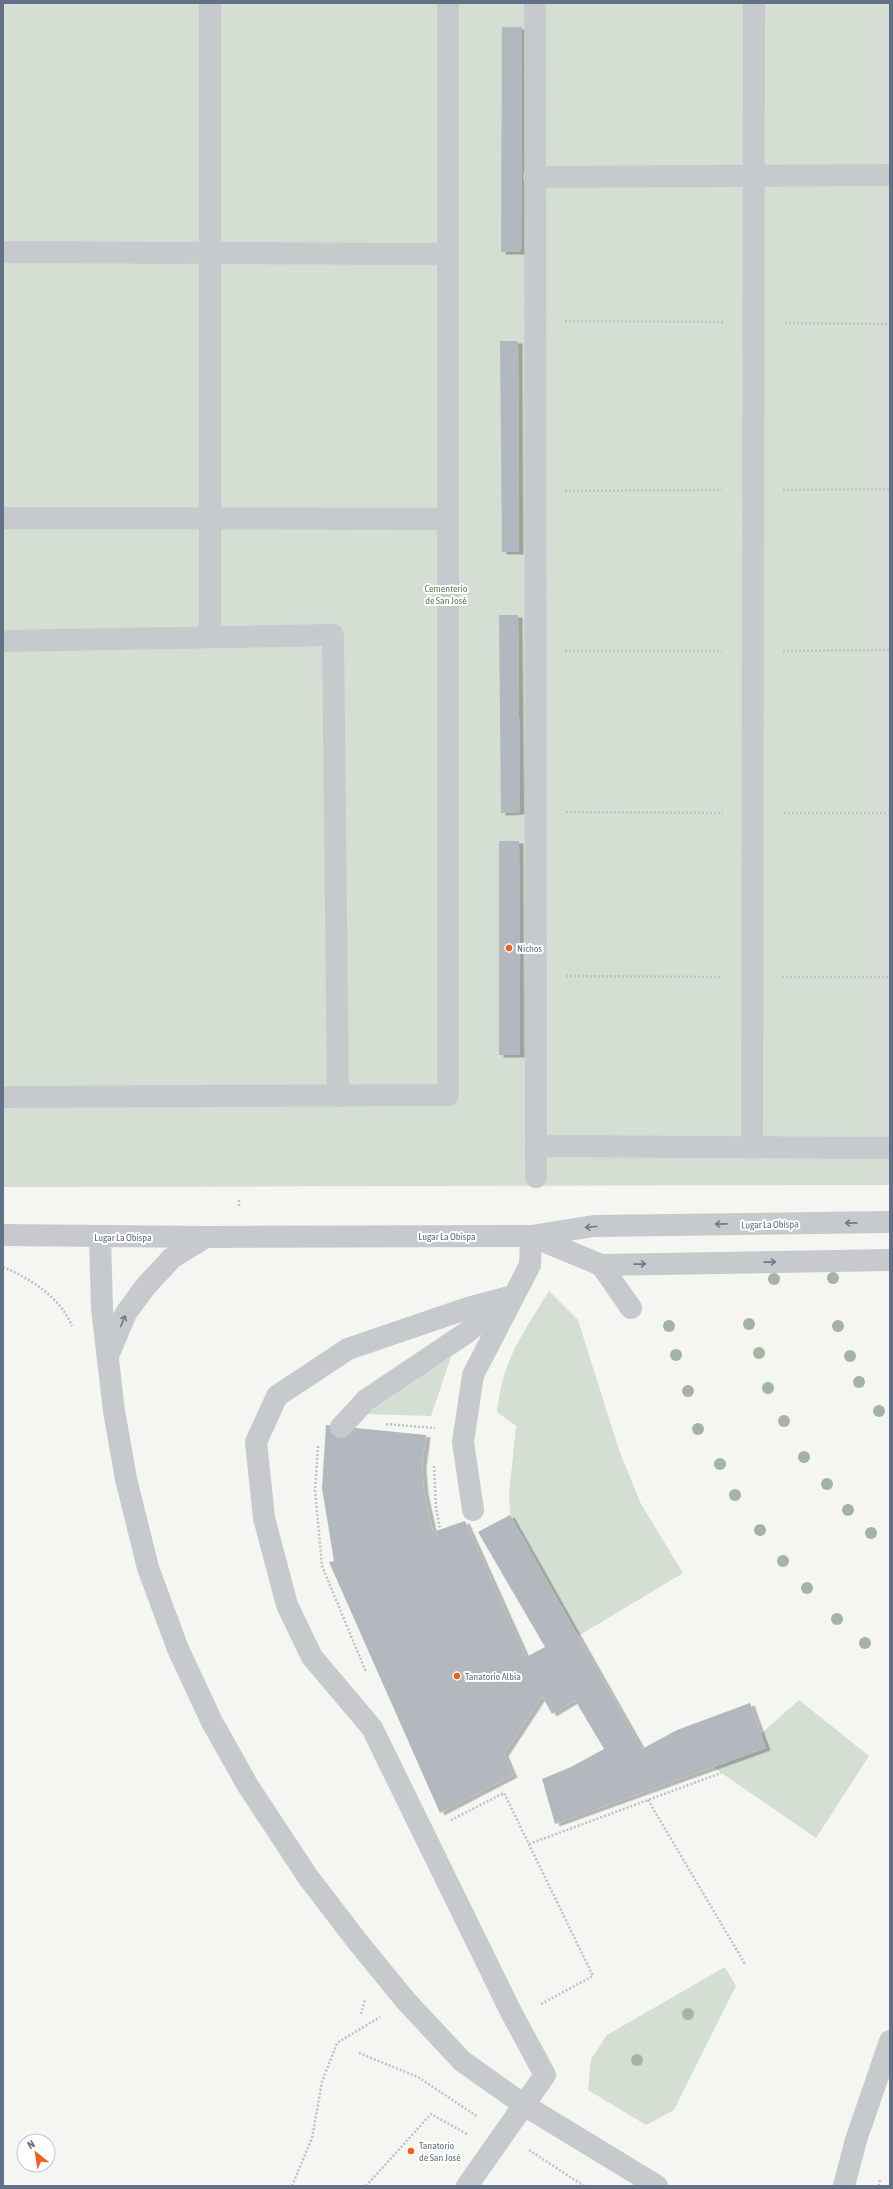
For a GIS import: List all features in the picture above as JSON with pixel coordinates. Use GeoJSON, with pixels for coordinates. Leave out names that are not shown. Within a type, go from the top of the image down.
{"type":"FeatureCollection","features":[{"type":"Feature","properties":{"kind":"street"},"geometry":{"type":"LineString","coordinates":[[210,3],[210,637]]}},
{"type":"Feature","properties":{"kind":"street"},"geometry":{"type":"LineString","coordinates":[[3,1097],[448,1095],[448,3]]}},
{"type":"Feature","properties":{"kind":"street"},"geometry":{"type":"LineString","coordinates":[[535,3],[534,491],[536,1177]]}},
{"type":"Feature","properties":{"kind":"street"},"geometry":{"type":"LineString","coordinates":[[752,1148],[754,3]]}},
{"type":"Feature","properties":{"kind":"street"},"geometry":{"type":"LineString","coordinates":[[534,177],[890,175]]}},
{"type":"Feature","properties":{"kind":"street"},"geometry":{"type":"LineString","coordinates":[[3,252],[448,254]]}},
{"type":"Feature","properties":{"kind":"street"},"geometry":{"type":"LineString","coordinates":[[3,518],[448,519]]}},
{"type":"Feature","properties":{"kind":"street"},"geometry":{"type":"LineString","coordinates":[[3,641],[333,635],[338,1096]]}},
{"type":"Feature","properties":{"kind":"street"},"geometry":{"type":"LineString","coordinates":[[536,1146],[890,1148]]}},
{"type":"Feature","properties":{"kind":"street","name":"Lugar La Obispa"},"geometry":{"type":"LineString","coordinates":[[3,1235],[100,1237],[531,1236],[594,1226],[890,1222]]}},
{"type":"Feature","properties":{"kind":"street"},"geometry":{"type":"LineString","coordinates":[[473,1510],[463,1442],[473,1375],[512,1296],[530,1265],[531,1236],[601,1265],[890,1260]]}},
{"type":"Feature","properties":{"kind":"street"},"geometry":{"type":"LineString","coordinates":[[100,1237],[102,1308],[114,1411],[130,1494],[148,1568],[178,1649],[212,1722],[248,1786],[308,1877],[406,2001],[462,2061],[524,2105],[657,2186]]}},
{"type":"Feature","properties":{"kind":"street"},"geometry":{"type":"LineString","coordinates":[[108,1357],[126,1313],[145,1287],[172,1258],[206,1237]]}},
{"type":"Feature","properties":{"kind":"street"},"geometry":{"type":"LineString","coordinates":[[601,1265],[631,1308]]}},
{"type":"Feature","properties":{"kind":"street"},"geometry":{"type":"LineString","coordinates":[[343,1424],[366,1400],[466,1333],[512,1296]]}},
{"type":"Feature","properties":{"kind":"street"},"geometry":{"type":"LineString","coordinates":[[467,2186],[545,2075],[511,2012],[372,1728],[312,1657],[287,1604],[264,1518],[256,1442],[276,1396],[348,1349],[471,1307],[512,1296]]}},
{"type":"Feature","properties":{"kind":"street"},"geometry":{"type":"LineString","coordinates":[[844,2186],[856,2140],[890,2041]]}},
{"type":"Feature","properties":{"kind":"path"},"geometry":{"type":"LineString","coordinates":[[534,320],[890,324]]}},
{"type":"Feature","properties":{"kind":"path"},"geometry":{"type":"LineString","coordinates":[[534,491],[890,489]]}},
{"type":"Feature","properties":{"kind":"path"},"geometry":{"type":"LineString","coordinates":[[535,651],[890,650]]}},
{"type":"Feature","properties":{"kind":"path"},"geometry":{"type":"LineString","coordinates":[[535,812],[890,813]]}},
{"type":"Feature","properties":{"kind":"path"},"geometry":{"type":"LineString","coordinates":[[536,976],[890,977]]}},
{"type":"Feature","properties":{"kind":"path"},"geometry":{"type":"LineString","coordinates":[[343,1424],[437,1428],[437,1435]]}},
{"type":"Feature","properties":{"kind":"path"},"geometry":{"type":"LineString","coordinates":[[318,1444],[315,1490],[322,1566],[369,1678]]}},
{"type":"Feature","properties":{"kind":"path"},"geometry":{"type":"LineString","coordinates":[[435,1458],[433,1474],[436,1508],[440,1530]]}},
{"type":"Feature","properties":{"kind":"path"},"geometry":{"type":"LineString","coordinates":[[529,1844],[721,1773]]}},
{"type":"Feature","properties":{"kind":"path"},"geometry":{"type":"LineString","coordinates":[[450,1821],[504,1793],[593,1976],[538,2006]]}},
{"type":"Feature","properties":{"kind":"path"},"geometry":{"type":"LineString","coordinates":[[648,1800],[745,1964]]}},
{"type":"Feature","properties":{"kind":"path"},"geometry":{"type":"LineString","coordinates":[[292,2186],[312,2138],[322,2082],[337,2043],[406,2001]]}},
{"type":"Feature","properties":{"kind":"path"},"geometry":{"type":"LineString","coordinates":[[359,2053],[418,2077],[584,2186]]}},
{"type":"Feature","properties":{"kind":"path"},"geometry":{"type":"LineString","coordinates":[[366,2186],[431,2114],[461,2132],[474,2136]]}},
{"type":"Feature","properties":{"kind":"path"},"geometry":{"type":"LineString","coordinates":[[478,2117],[479,2122]]}},
{"type":"Feature","properties":{"kind":"green space","name":"Cementerio de San José"},"geometry":{"type":"Polygon","coordinates":[[[3,3],[890,3],[890,1185],[3,1187],[3,3]]]}},
{"type":"Feature","properties":{"kind":"green space"},"geometry":{"type":"Polygon","coordinates":[[[549,1291],[578,1320],[619,1450],[641,1504],[683,1573],[578,1636],[510,1515],[509,1495],[516,1426],[497,1412],[504,1377],[515,1348],[549,1291]]]}},
{"type":"Feature","properties":{"kind":"green space"},"geometry":{"type":"Polygon","coordinates":[[[451,1357],[431,1416],[366,1414],[407,1383],[451,1357]]]}},
{"type":"Feature","properties":{"kind":"green space"},"geometry":{"type":"Polygon","coordinates":[[[799,1700],[869,1756],[816,1838],[713,1767],[766,1748],[761,1734],[799,1700]]]}},
{"type":"Feature","properties":{"kind":"green space"},"geometry":{"type":"Polygon","coordinates":[[[725,1967],[736,1986],[674,2110],[646,2125],[588,2090],[591,2059],[607,2035],[725,1967]]]}},
{"type":"Feature","properties":{"kind":"building"},"geometry":{"type":"Polygon","coordinates":[[[502,27],[522,27],[521,252],[501,252],[502,27]]]}},
{"type":"Feature","properties":{"kind":"building"},"geometry":{"type":"Polygon","coordinates":[[[500,341],[518,341],[519,552],[502,552],[500,341]]]}},
{"type":"Feature","properties":{"kind":"building"},"geometry":{"type":"Polygon","coordinates":[[[499,615],[518,615],[520,812],[501,813],[499,615]]]}},
{"type":"Feature","properties":{"kind":"building","name":"Nichos"},"geometry":{"type":"Polygon","coordinates":[[[499,841],[519,841],[520,1055],[499,1055],[499,841]]]}},
{"type":"Feature","properties":{"kind":"building"},"geometry":{"type":"Polygon","coordinates":[[[326,1425],[426,1435],[422,1465],[424,1492],[433,1532],[465,1521],[526,1657],[545,1647],[478,1532],[510,1515],[642,1749],[677,1730],[750,1703],[766,1748],[555,1824],[542,1779],[571,1767],[604,1749],[575,1700],[552,1714],[542,1696],[504,1754],[513,1775],[440,1813],[329,1562],[334,1561],[322,1488],[326,1425]]]}},
{"type":"Feature","properties":{"kind":"place","name":"Nichos"},"geometry":{"type":"Point","coordinates":[509,948]}},
{"type":"Feature","properties":{"kind":"place","name":"Tanatorio Albia"},"geometry":{"type":"Point","coordinates":[457,1676]}},
{"type":"Feature","properties":{"kind":"place","name":"Tanatorio de San José"},"geometry":{"type":"Point","coordinates":[411,2151]}}]}
